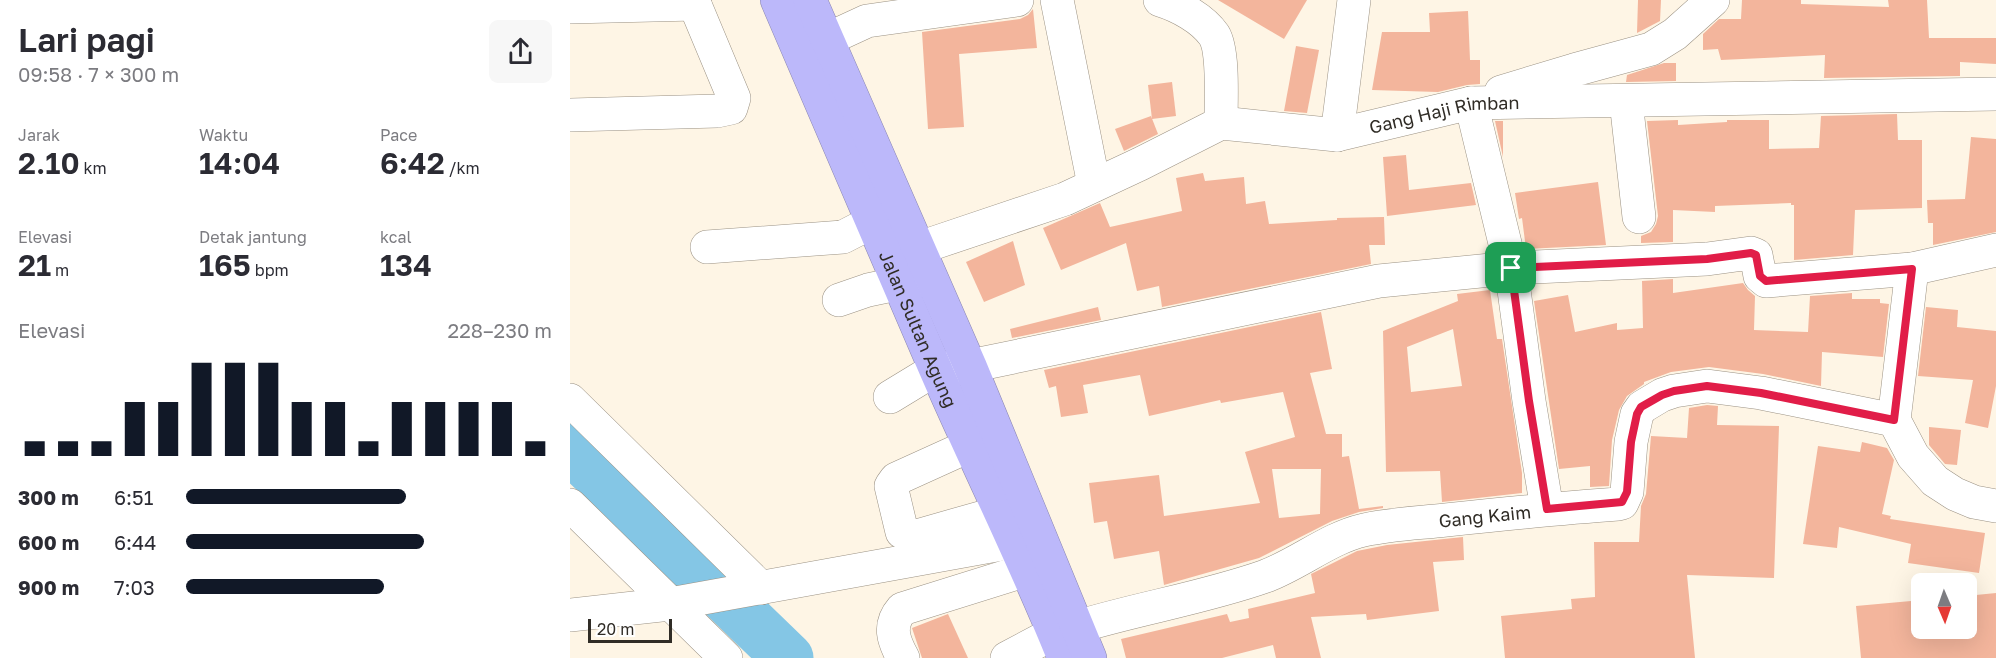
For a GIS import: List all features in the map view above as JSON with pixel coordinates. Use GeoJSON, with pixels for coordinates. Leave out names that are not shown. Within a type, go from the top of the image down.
{"type":"FeatureCollection","features":[{"type":"Feature","properties":{"kind":"highway","name":"Jalan Sultan Agung"},"geometry":{"type":"LineString","coordinates":[[777,0],[888,217],[970,366],[1065,640]]}},
{"type":"Feature","properties":{"kind":"highway","name":"Jalan Sultan Agung"},"geometry":{"type":"LineString","coordinates":[[810,0],[828,39],[888,217]]}},
{"type":"Feature","properties":{"kind":"highway","name":"Jalan Sultan Agung"},"geometry":{"type":"LineString","coordinates":[[916,270],[936,369],[1014,541],[1065,640],[1090,658]]}},
{"type":"Feature","properties":{"kind":"street"},"geometry":{"type":"LineString","coordinates":[[828,39],[867,21],[1017,0]]}},
{"type":"Feature","properties":{"kind":"street"},"geometry":{"type":"LineString","coordinates":[[1057,0],[1094,185]]}},
{"type":"Feature","properties":{"kind":"street"},"geometry":{"type":"LineString","coordinates":[[839,300],[916,270],[1221,123],[1220,55],[1214,35],[1182,9],[1160,0]]}},
{"type":"Feature","properties":{"kind":"street"},"geometry":{"type":"LineString","coordinates":[[1338,135],[1354,0]]}},
{"type":"Feature","properties":{"kind":"street"},"geometry":{"type":"LineString","coordinates":[[1547,509],[1529,401],[1511,268],[1471,103],[1522,85],[1651,49],[1675,34],[1713,0]]}},
{"type":"Feature","properties":{"kind":"street"},"geometry":{"type":"LineString","coordinates":[[570,7],[694,2],[734,98],[731,108],[717,111],[570,115]]}},
{"type":"Feature","properties":{"kind":"street","name":"Gang Haji Rimban"},"geometry":{"type":"LineString","coordinates":[[1221,123],[1338,135],[1471,103],[1996,94]]}},
{"type":"Feature","properties":{"kind":"street"},"geometry":{"type":"LineString","coordinates":[[1626,100],[1639,217]]}},
{"type":"Feature","properties":{"kind":"street"},"geometry":{"type":"LineString","coordinates":[[707,247],[843,237],[888,217]]}},
{"type":"Feature","properties":{"kind":"street"},"geometry":{"type":"LineString","coordinates":[[890,397],[936,369],[970,366],[1379,281],[1511,268],[1707,259],[1751,253],[1758,258],[1760,276],[1766,281],[1912,269],[1996,250]]}},
{"type":"Feature","properties":{"kind":"street"},"geometry":{"type":"LineString","coordinates":[[1912,269],[1894,420],[1913,456],[1935,481],[1955,494],[1974,502],[1996,506]]}},
{"type":"Feature","properties":{"kind":"street","name":"Gang Kaim"},"geometry":{"type":"LineString","coordinates":[[1007,658],[1065,640],[1114,616],[1236,586],[1267,575],[1293,565],[1340,538],[1366,529],[1622,502],[1627,492],[1631,442],[1637,414],[1641,407],[1674,391],[1707,386],[1761,393],[1894,420]]}},
{"type":"Feature","properties":{"kind":"street"},"geometry":{"type":"LineString","coordinates":[[570,400],[746,590]]}},
{"type":"Feature","properties":{"kind":"street"},"geometry":{"type":"LineString","coordinates":[[971,445],[896,479],[891,486],[902,532],[913,537],[1014,541]]}},
{"type":"Feature","properties":{"kind":"street"},"geometry":{"type":"LineString","coordinates":[[570,505],[682,601],[726,658]]}},
{"type":"Feature","properties":{"kind":"street"},"geometry":{"type":"LineString","coordinates":[[570,615],[682,601],[1014,541]]}},
{"type":"Feature","properties":{"kind":"street"},"geometry":{"type":"LineString","coordinates":[[903,658],[896,644],[893,626],[902,609],[1014,541]]}},
{"type":"Feature","properties":{"kind":"building"},"geometry":{"type":"Polygon","coordinates":[[[1218,0],[1307,0],[1284,39],[1218,0]]]}},
{"type":"Feature","properties":{"kind":"building"},"geometry":{"type":"Polygon","coordinates":[[[1638,0],[1661,0],[1660,21],[1637,33],[1638,0]]]}},
{"type":"Feature","properties":{"kind":"building"},"geometry":{"type":"Polygon","coordinates":[[[1742,0],[1801,0],[1801,4],[1889,7],[1888,0],[1927,0],[1929,38],[1996,38],[1996,64],[1960,62],[1960,76],[1824,78],[1825,55],[1721,60],[1718,49],[1703,50],[1703,34],[1719,19],[1741,19],[1742,0]]]}},
{"type":"Feature","properties":{"kind":"building"},"geometry":{"type":"Polygon","coordinates":[[[1033,9],[1037,48],[959,54],[964,127],[928,129],[922,32],[1020,19],[1033,9]]]}},
{"type":"Feature","properties":{"kind":"building"},"geometry":{"type":"Polygon","coordinates":[[[1468,11],[1470,60],[1480,60],[1480,84],[1438,92],[1372,90],[1382,32],[1430,32],[1429,13],[1468,11]]]}},
{"type":"Feature","properties":{"kind":"building"},"geometry":{"type":"Polygon","coordinates":[[[1296,46],[1319,50],[1307,113],[1284,111],[1296,46]]]}},
{"type":"Feature","properties":{"kind":"building"},"geometry":{"type":"Polygon","coordinates":[[[1664,63],[1676,63],[1676,81],[1626,82],[1627,75],[1664,63]]]}},
{"type":"Feature","properties":{"kind":"building"},"geometry":{"type":"Polygon","coordinates":[[[1172,82],[1176,116],[1152,119],[1148,85],[1172,82]]]}},
{"type":"Feature","properties":{"kind":"building"},"geometry":{"type":"Polygon","coordinates":[[[1897,114],[1898,140],[1922,140],[1922,208],[1855,210],[1853,255],[1794,260],[1794,205],[1791,203],[1715,206],[1715,212],[1673,210],[1673,242],[1641,243],[1641,236],[1651,232],[1658,216],[1647,121],[1678,120],[1678,125],[1727,122],[1727,120],[1769,120],[1769,149],[1819,148],[1821,116],[1897,114]]]}},
{"type":"Feature","properties":{"kind":"building"},"geometry":{"type":"Polygon","coordinates":[[[1151,116],[1158,134],[1124,151],[1115,129],[1151,116]]]}},
{"type":"Feature","properties":{"kind":"building"},"geometry":{"type":"Polygon","coordinates":[[[1495,121],[1503,121],[1503,157],[1495,121]]]}},
{"type":"Feature","properties":{"kind":"building"},"geometry":{"type":"Polygon","coordinates":[[[1971,137],[1996,139],[1996,232],[1933,245],[1933,223],[1928,223],[1927,200],[1965,199],[1971,137]]]}},
{"type":"Feature","properties":{"kind":"building"},"geometry":{"type":"Polygon","coordinates":[[[1406,155],[1409,190],[1471,183],[1476,205],[1387,216],[1383,157],[1406,155]]]}},
{"type":"Feature","properties":{"kind":"building"},"geometry":{"type":"Polygon","coordinates":[[[1203,173],[1205,181],[1244,177],[1246,204],[1265,201],[1269,224],[1337,220],[1337,218],[1384,217],[1385,245],[1369,245],[1371,264],[1162,307],[1159,286],[1137,291],[1126,243],[1061,270],[1043,228],[1100,203],[1110,227],[1182,211],[1176,178],[1203,173]]]}},
{"type":"Feature","properties":{"kind":"building"},"geometry":{"type":"Polygon","coordinates":[[[1598,182],[1606,245],[1526,249],[1522,218],[1519,219],[1515,193],[1598,182]]]}},
{"type":"Feature","properties":{"kind":"building"},"geometry":{"type":"Polygon","coordinates":[[[1013,241],[1025,285],[984,302],[966,262],[1013,241]]]}},
{"type":"Feature","properties":{"kind":"building"},"geometry":{"type":"Polygon","coordinates":[[[1673,279],[1673,293],[1743,283],[1755,296],[1754,330],[1808,332],[1810,296],[1852,293],[1852,299],[1880,299],[1880,303],[1889,304],[1883,357],[1822,352],[1821,386],[1763,374],[1709,367],[1671,372],[1644,382],[1627,396],[1619,410],[1612,440],[1609,486],[1590,487],[1590,466],[1559,469],[1534,301],[1568,295],[1575,332],[1617,323],[1617,330],[1643,328],[1642,281],[1673,279]]]}},
{"type":"Feature","properties":{"kind":"building"},"geometry":{"type":"Polygon","coordinates":[[[1490,290],[1497,339],[1502,339],[1522,473],[1522,493],[1442,502],[1440,471],[1386,472],[1383,331],[1458,301],[1457,294],[1490,290]],[[1453,329],[1407,347],[1411,392],[1462,386],[1453,329]]]}},
{"type":"Feature","properties":{"kind":"building"},"geometry":{"type":"Polygon","coordinates":[[[1098,307],[1101,320],[1012,338],[1010,329],[1098,307]]]}},
{"type":"Feature","properties":{"kind":"building"},"geometry":{"type":"Polygon","coordinates":[[[1926,307],[1958,310],[1957,327],[1996,331],[1996,386],[1988,428],[1965,423],[1973,380],[1918,376],[1926,307]]]}},
{"type":"Feature","properties":{"kind":"building"},"geometry":{"type":"Polygon","coordinates":[[[1321,312],[1332,369],[1310,373],[1326,434],[1342,434],[1342,457],[1349,456],[1359,509],[1383,506],[1383,508],[1359,512],[1332,521],[1259,558],[1164,585],[1159,551],[1114,559],[1107,521],[1094,523],[1089,483],[1159,475],[1164,516],[1260,503],[1245,452],[1295,437],[1283,392],[1221,403],[1220,400],[1149,416],[1140,375],[1083,385],[1088,413],[1061,417],[1056,386],[1049,388],[1044,370],[1321,312]],[[1272,469],[1279,518],[1320,514],[1321,469],[1272,469]]]}},
{"type":"Feature","properties":{"kind":"building"},"geometry":{"type":"Polygon","coordinates":[[[1718,406],[1717,425],[1779,426],[1774,578],[1687,575],[1695,658],[1505,658],[1501,616],[1572,609],[1571,599],[1595,597],[1594,542],[1639,542],[1641,506],[1646,494],[1651,436],[1687,438],[1689,408],[1718,406]]]}},
{"type":"Feature","properties":{"kind":"building"},"geometry":{"type":"Polygon","coordinates":[[[1929,427],[1961,430],[1957,465],[1945,464],[1929,445],[1929,427]]]}},
{"type":"Feature","properties":{"kind":"building"},"geometry":{"type":"Polygon","coordinates":[[[1862,442],[1887,448],[1894,460],[1882,514],[1891,516],[1890,519],[1985,533],[1979,573],[1908,563],[1911,544],[1839,527],[1837,548],[1803,544],[1818,446],[1860,452],[1862,442]]]}},
{"type":"Feature","properties":{"kind":"building"},"geometry":{"type":"Polygon","coordinates":[[[1463,537],[1464,560],[1433,562],[1439,611],[1367,620],[1366,614],[1311,617],[1321,658],[1276,658],[1273,645],[1222,658],[1126,658],[1121,639],[1227,614],[1230,622],[1249,618],[1248,609],[1315,593],[1311,574],[1357,551],[1387,545],[1463,537]]]}},
{"type":"Feature","properties":{"kind":"building"},"geometry":{"type":"Polygon","coordinates":[[[1996,593],[1996,658],[1861,658],[1856,606],[1911,601],[1911,639],[1977,639],[1977,595],[1996,593]]]}},
{"type":"Feature","properties":{"kind":"building"},"geometry":{"type":"Polygon","coordinates":[[[948,614],[968,658],[922,658],[912,628],[948,614]]]}},
{"type":"Feature","properties":{"kind":"waterway"},"geometry":{"type":"LineString","coordinates":[[570,448],[788,658]]}},
{"type":"Feature","properties":{"kind":"route"},"geometry":{"type":"LineString","coordinates":[[1751,253],[1758,258],[1760,276],[1766,281],[1912,269],[1894,420],[1761,393],[1707,386],[1674,391],[1641,407],[1637,414],[1631,442],[1627,492],[1622,502],[1547,509],[1529,401],[1511,268],[1707,259],[1751,253]]}}]}
